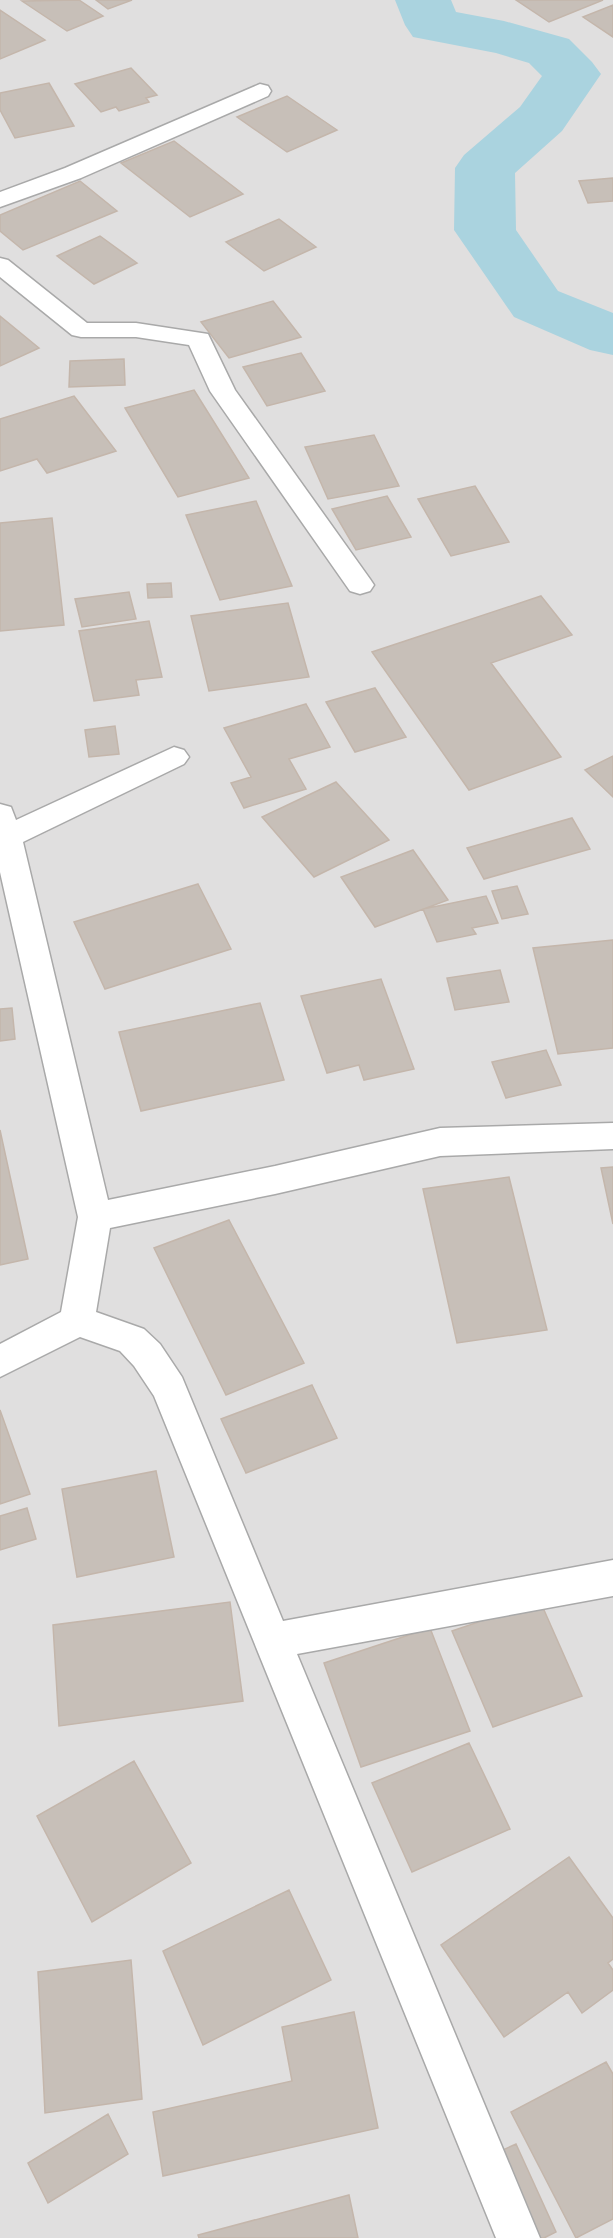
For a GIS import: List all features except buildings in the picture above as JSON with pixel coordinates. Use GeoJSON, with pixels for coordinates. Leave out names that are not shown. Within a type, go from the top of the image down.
{"type":"FeatureCollection","features":[{"type":"Feature","properties":{"kind":"street"},"geometry":{"type":"LineString","coordinates":[[0,200],[73,173],[260,91]]}},
{"type":"Feature","properties":{"kind":"street"},"geometry":{"type":"LineString","coordinates":[[0,265],[81,330],[136,330],[199,339],[223,391],[360,585]]}},
{"type":"Feature","properties":{"kind":"street"},"geometry":{"type":"LineString","coordinates":[[77,1321],[95,1216],[4,826],[174,757]]}},
{"type":"Feature","properties":{"kind":"street"},"geometry":{"type":"LineString","coordinates":[[95,1216],[275,1180],[440,1142],[613,1136]]}},
{"type":"Feature","properties":{"kind":"street"},"geometry":{"type":"LineString","coordinates":[[0,1362],[77,1321],[132,1340],[147,1355],[169,1388],[272,1641],[378,1891],[518,2238]]}},
{"type":"Feature","properties":{"kind":"street"},"geometry":{"type":"LineString","coordinates":[[272,1641],[613,1578]]}},
{"type":"Feature","properties":{"kind":"shaded area"},"geometry":{"type":"Polygon","coordinates":[[[0,0],[613,0],[613,2238],[0,2238],[0,0]]]}},
{"type":"Feature","properties":{"kind":"waterway"},"geometry":{"type":"LineString","coordinates":[[423,0],[433,25],[504,38],[549,51],[572,74],[541,119],[485,168],[485,230],[536,304],[613,336]]}}]}
